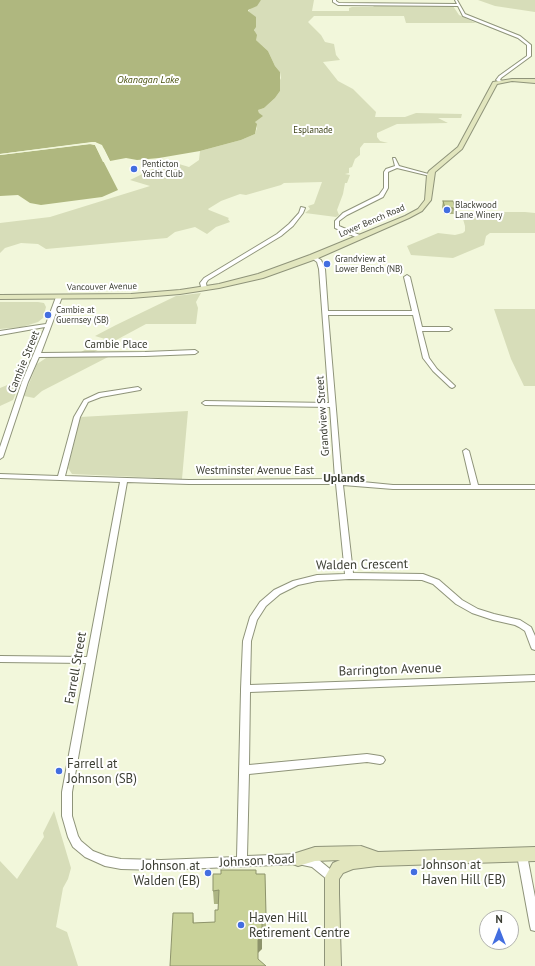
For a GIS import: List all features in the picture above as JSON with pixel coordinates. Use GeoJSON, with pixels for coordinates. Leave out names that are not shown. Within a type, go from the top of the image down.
{"type":"FeatureCollection","features":[{"type":"Feature","properties":{"kind":"street"},"geometry":{"type":"LineString","coordinates":[[335,0],[334,1],[338,4],[458,5]]}},
{"type":"Feature","properties":{"kind":"street"},"geometry":{"type":"LineString","coordinates":[[456,0],[464,15],[519,37],[529,44],[529,56],[500,77],[498,80],[500,81]]}},
{"type":"Feature","properties":{"kind":"street"},"geometry":{"type":"LineString","coordinates":[[360,237],[340,229],[336,226],[337,222],[345,214],[371,203],[381,196],[386,188],[386,172],[397,167],[430,175],[434,169],[460,148],[492,86],[495,83],[500,81],[535,81]]}},
{"type":"Feature","properties":{"kind":"street"},"geometry":{"type":"LineString","coordinates":[[394,159],[397,167]]}},
{"type":"Feature","properties":{"kind":"street","name":"Lower Bench Road"},"geometry":{"type":"LineString","coordinates":[[204,289],[260,276],[313,257],[406,218],[424,206],[428,198],[430,175]]}},
{"type":"Feature","properties":{"kind":"street"},"geometry":{"type":"LineString","coordinates":[[204,289],[203,283],[206,279],[279,235],[291,225],[301,213],[303,208]]}},
{"type":"Feature","properties":{"kind":"street","name":"Grandview Street"},"geometry":{"type":"LineString","coordinates":[[313,257],[319,261],[322,269],[349,576]]}},
{"type":"Feature","properties":{"kind":"street"},"geometry":{"type":"LineString","coordinates":[[407,277],[426,358],[435,370],[452,386]]}},
{"type":"Feature","properties":{"kind":"street","name":"Vancouver Avenue"},"geometry":{"type":"LineString","coordinates":[[0,297],[138,296],[204,289]]}},
{"type":"Feature","properties":{"kind":"street","name":"Cambie Street"},"geometry":{"type":"LineString","coordinates":[[0,457],[25,382],[38,355],[59,297]]}},
{"type":"Feature","properties":{"kind":"street"},"geometry":{"type":"LineString","coordinates":[[326,313],[415,313]]}},
{"type":"Feature","properties":{"kind":"street"},"geometry":{"type":"LineString","coordinates":[[0,333],[49,325]]}},
{"type":"Feature","properties":{"kind":"street"},"geometry":{"type":"LineString","coordinates":[[419,329],[449,329]]}},
{"type":"Feature","properties":{"kind":"street","name":"Cambie Place"},"geometry":{"type":"LineString","coordinates":[[38,355],[195,352]]}},
{"type":"Feature","properties":{"kind":"street"},"geometry":{"type":"LineString","coordinates":[[61,477],[77,417],[86,401],[99,395],[138,389]]}},
{"type":"Feature","properties":{"kind":"street"},"geometry":{"type":"LineString","coordinates":[[205,403],[333,405]]}},
{"type":"Feature","properties":{"kind":"street"},"geometry":{"type":"LineString","coordinates":[[466,451],[475,486]]}},
{"type":"Feature","properties":{"kind":"street","name":"Westminster Avenue East"},"geometry":{"type":"LineString","coordinates":[[0,476],[189,482],[340,482],[393,486],[535,486]]}},
{"type":"Feature","properties":{"kind":"street","name":"Farrell Street"},"geometry":{"type":"LineString","coordinates":[[89,854],[77,844],[73,837],[67,816],[67,792],[124,480]]}},
{"type":"Feature","properties":{"kind":"street","name":"Walden Crescent"},"geometry":{"type":"LineString","coordinates":[[242,861],[246,654],[250,629],[259,610],[268,598],[286,587],[306,580],[329,576],[415,576],[431,579],[460,602],[475,611],[493,617],[517,622],[528,629],[535,647]]}},
{"type":"Feature","properties":{"kind":"street"},"geometry":{"type":"LineString","coordinates":[[0,659],[90,660]]}},
{"type":"Feature","properties":{"kind":"street","name":"Barrington Avenue"},"geometry":{"type":"LineString","coordinates":[[245,689],[535,678]]}},
{"type":"Feature","properties":{"kind":"street"},"geometry":{"type":"LineString","coordinates":[[244,770],[367,758],[380,760]]}},
{"type":"Feature","properties":{"kind":"street"},"geometry":{"type":"LineString","coordinates":[[298,859],[315,854],[361,853],[377,859]]}},
{"type":"Feature","properties":{"kind":"street","name":"Johnson Road"},"geometry":{"type":"LineString","coordinates":[[89,854],[105,861],[129,865],[305,859],[315,863],[332,877]]}},
{"type":"Feature","properties":{"kind":"street"},"geometry":{"type":"LineString","coordinates":[[332,966],[332,877],[338,868],[345,864],[377,859],[528,854],[535,926]]}},
{"type":"Feature","properties":{"kind":"green space","name":"Esplanade"},"geometry":{"type":"Polygon","coordinates":[[[261,0],[314,0],[312,11],[349,11],[349,8],[352,7],[374,6],[453,6],[459,15],[476,23],[406,23],[404,16],[314,16],[308,22],[321,35],[325,42],[334,44],[336,55],[340,60],[323,62],[338,81],[353,89],[376,112],[375,117],[405,117],[416,113],[462,114],[461,118],[438,118],[448,123],[397,124],[377,133],[377,137],[380,141],[388,143],[364,143],[360,148],[360,155],[355,159],[352,167],[349,168],[349,173],[345,174],[350,175],[347,183],[345,183],[343,194],[337,210],[339,215],[336,217],[305,213],[310,209],[308,206],[314,204],[322,182],[284,183],[246,195],[240,194],[221,201],[208,209],[229,218],[228,219],[230,222],[216,227],[207,234],[195,227],[175,232],[167,238],[46,249],[38,244],[21,243],[5,248],[0,253],[0,223],[50,217],[150,186],[130,180],[169,161],[189,167],[199,160],[200,151],[241,140],[255,134],[257,128],[255,122],[259,113],[258,110],[264,108],[275,98],[280,91],[279,82],[281,78],[280,72],[275,66],[268,51],[256,40],[252,15],[248,11],[261,0]]]}},
{"type":"Feature","properties":{"kind":"green space"},"geometry":{"type":"Polygon","coordinates":[[[478,0],[535,0],[535,12],[495,6],[478,0]]]}},
{"type":"Feature","properties":{"kind":"green space"},"geometry":{"type":"Polygon","coordinates":[[[490,212],[535,213],[535,233],[490,233],[486,236],[484,245],[453,258],[411,255],[407,246],[438,233],[455,235],[463,233],[465,231],[465,226],[463,219],[490,212]]]}},
{"type":"Feature","properties":{"kind":"green space"},"geometry":{"type":"Polygon","coordinates":[[[201,293],[196,302],[198,308],[196,324],[146,324],[94,352],[81,352],[105,339],[95,336],[116,325],[176,296],[201,293]]]}},
{"type":"Feature","properties":{"kind":"green space"},"geometry":{"type":"Polygon","coordinates":[[[0,302],[38,302],[44,303],[46,307],[43,318],[38,322],[22,327],[0,329],[0,302]]]}},
{"type":"Feature","properties":{"kind":"green space"},"geometry":{"type":"Polygon","coordinates":[[[494,309],[535,309],[535,386],[524,386],[511,359],[494,309]]]}},
{"type":"Feature","properties":{"kind":"green space"},"geometry":{"type":"Polygon","coordinates":[[[56,356],[110,356],[42,391],[34,398],[24,396],[37,364],[46,358],[56,356]]]}},
{"type":"Feature","properties":{"kind":"green space"},"geometry":{"type":"Polygon","coordinates":[[[22,379],[13,400],[0,406],[0,388],[22,379]]]}},
{"type":"Feature","properties":{"kind":"green space"},"geometry":{"type":"Polygon","coordinates":[[[188,411],[182,479],[72,474],[68,468],[80,417],[188,411]]]}},
{"type":"Feature","properties":{"kind":"green space"},"geometry":{"type":"Polygon","coordinates":[[[54,811],[71,868],[68,879],[63,888],[56,927],[67,932],[78,966],[0,966],[0,861],[17,879],[44,837],[43,833],[54,811]]]}},
{"type":"Feature","properties":{"kind":"water","name":"Okanagan Lake"},"geometry":{"type":"Polygon","coordinates":[[[0,0],[261,0],[257,6],[248,11],[256,17],[256,27],[254,30],[257,35],[256,40],[268,51],[275,66],[280,72],[280,91],[264,108],[258,110],[263,116],[255,122],[257,124],[255,134],[241,140],[200,151],[159,158],[137,160],[126,158],[110,161],[104,149],[95,142],[92,142],[0,154],[0,0]]]}},
{"type":"Feature","properties":{"kind":"water"},"geometry":{"type":"Polygon","coordinates":[[[89,144],[95,145],[118,190],[102,197],[41,205],[30,203],[18,195],[0,196],[0,155],[89,144]]]}},
{"type":"Feature","properties":{"kind":"pier"},"geometry":{"type":"Polygon","coordinates":[[[95,142],[102,145],[110,161],[108,162],[103,150],[97,145],[105,162],[103,162],[95,145],[91,144],[0,155],[0,154],[95,142]]]}},
{"type":"Feature","properties":{"kind":"building"},"geometry":{"type":"Polygon","coordinates":[[[443,201],[453,201],[455,208],[445,208],[443,201]]]}},
{"type":"Feature","properties":{"kind":"building","name":"Haven Hill Retirement Centre"},"geometry":{"type":"Polygon","coordinates":[[[221,870],[256,870],[256,874],[265,874],[266,914],[262,914],[262,935],[258,940],[258,959],[266,966],[170,966],[173,913],[193,913],[193,923],[215,922],[215,910],[218,910],[219,890],[213,891],[213,874],[221,874],[221,870]]]}},
{"type":"Feature","properties":{"kind":"place","name":"Penticton Yacht Club"},"geometry":{"type":"Point","coordinates":[134,169]}},
{"type":"Feature","properties":{"kind":"place","name":"Blackwood Lane Winery"},"geometry":{"type":"Point","coordinates":[447,210]}},
{"type":"Feature","properties":{"kind":"place","name":"Grandview at Lower Bench (NB)"},"geometry":{"type":"Point","coordinates":[327,264]}},
{"type":"Feature","properties":{"kind":"place","name":"Cambie at Guernsey (SB)"},"geometry":{"type":"Point","coordinates":[48,315]}},
{"type":"Feature","properties":{"kind":"place","name":"Farrell at Johnson (SB)"},"geometry":{"type":"Point","coordinates":[59,771]}},
{"type":"Feature","properties":{"kind":"place","name":"Johnson at Haven Hill (EB)"},"geometry":{"type":"Point","coordinates":[414,872]}},
{"type":"Feature","properties":{"kind":"place","name":"Johnson at Walden (EB)"},"geometry":{"type":"Point","coordinates":[208,873]}},
{"type":"Feature","properties":{"kind":"place","name":"Haven Hill Retirement Centre"},"geometry":{"type":"Point","coordinates":[241,925]}},
{"type":"Feature","properties":{"kind":"district","name":"Uplands"},"geometry":{"type":"Point","coordinates":[344,479]}}]}
